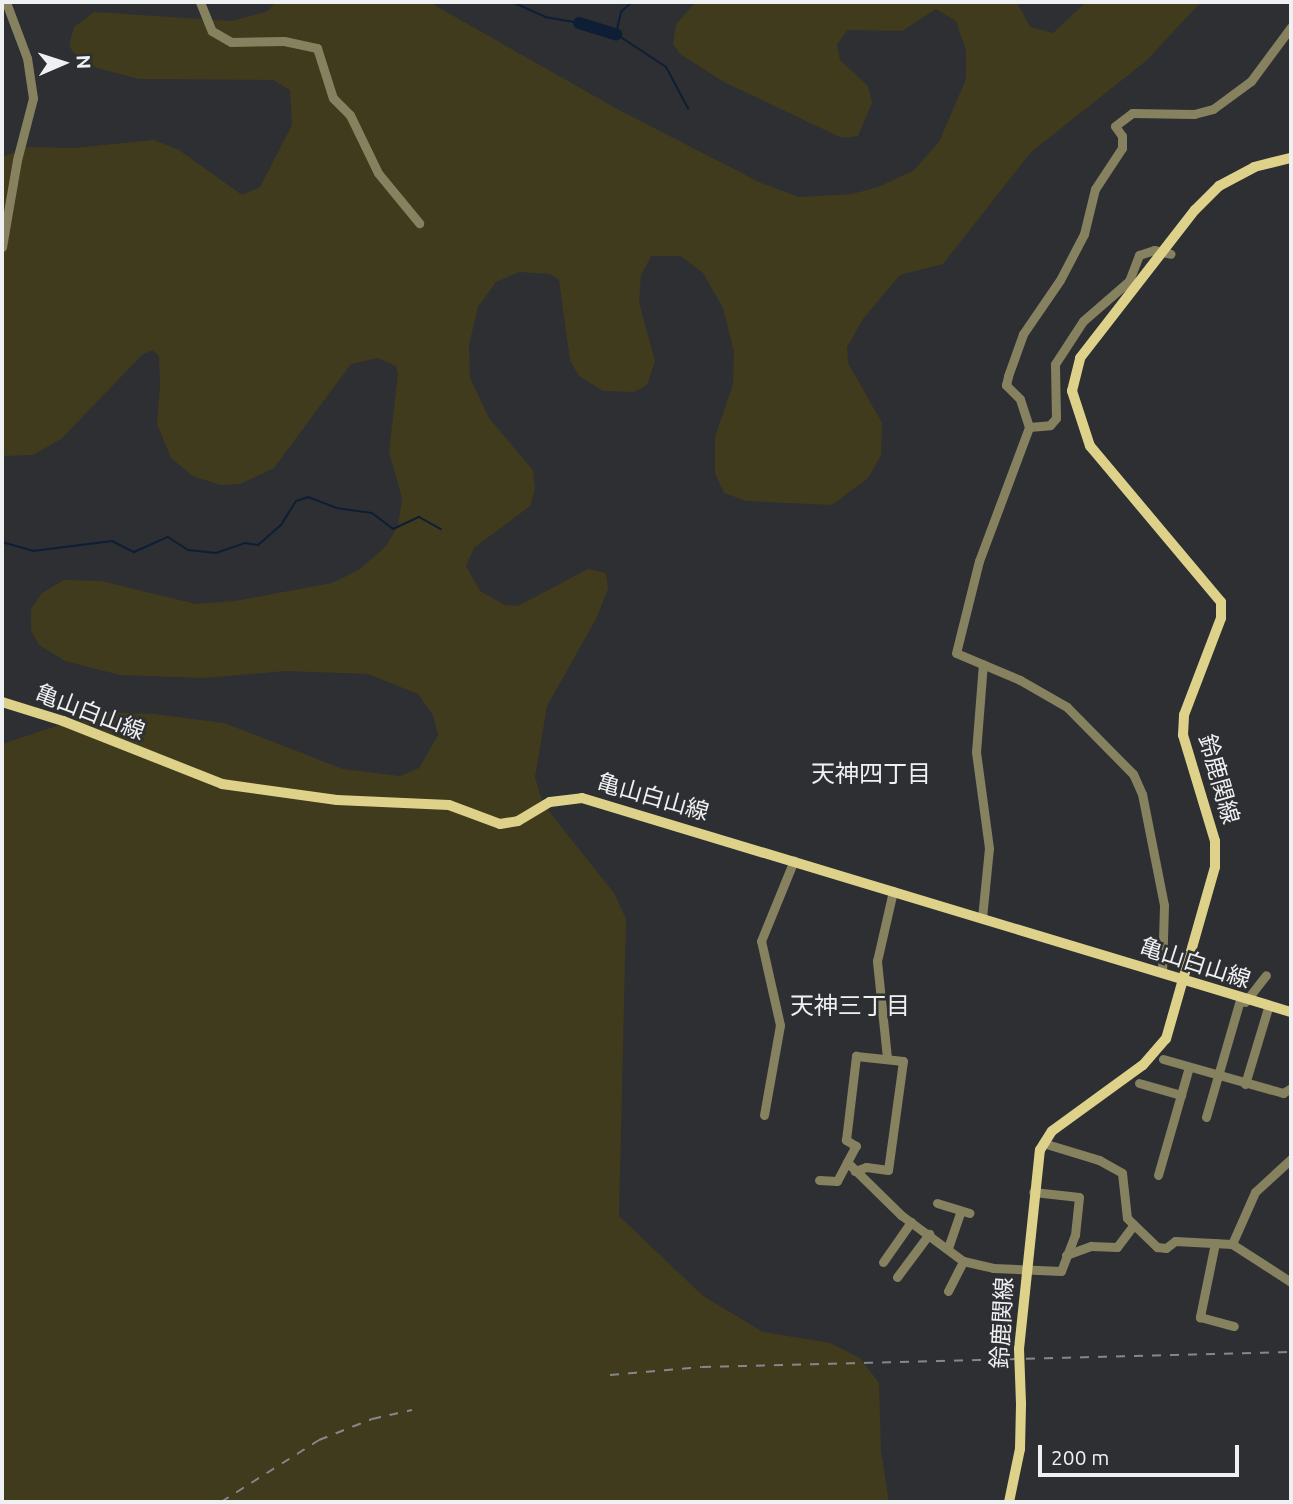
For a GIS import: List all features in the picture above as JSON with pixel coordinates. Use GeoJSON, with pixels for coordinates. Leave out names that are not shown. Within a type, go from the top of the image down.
{"type":"FeatureCollection","features":[{"type":"Feature","properties":{"kind":"main road","name":"鈴鹿関線"},"geometry":{"type":"LineString","coordinates":[[1009,1502],[1020,1449],[1020,1349],[1025,1269],[1033,1192],[1043,1143],[1052,1131],[1156,1053],[1169,1032],[1215,867],[1215,841],[1183,735],[1184,715],[1221,618],[1221,601],[1090,446],[1072,391],[1080,358],[1219,186],[1254,167],[1291,158]]}},
{"type":"Feature","properties":{"kind":"main road","name":"亀山白山線"},"geometry":{"type":"LineString","coordinates":[[3,701],[63,721],[222,784],[327,799],[449,805],[500,824],[518,821],[550,802],[582,798],[1185,980],[1242,1001],[1291,1012]]}},
{"type":"Feature","properties":{"kind":"street"},"geometry":{"type":"LineString","coordinates":[[2,247],[16,160],[33,98],[27,58],[6,2]]}},
{"type":"Feature","properties":{"kind":"street"},"geometry":{"type":"LineString","coordinates":[[200,2],[212,31],[231,42],[284,41],[317,48],[333,98],[350,115],[379,173],[419,223]]}},
{"type":"Feature","properties":{"kind":"street"},"geometry":{"type":"LineString","coordinates":[[1162,973],[1164,905],[1136,777],[1067,707],[956,653],[957,643],[979,561],[1029,427],[1020,399],[1006,385],[1008,376],[1023,334],[1060,280],[1084,233],[1095,189],[1122,148],[1122,136],[1115,126],[1132,113],[1194,114],[1213,109],[1257,74],[1291,27]]}},
{"type":"Feature","properties":{"kind":"street"},"geometry":{"type":"LineString","coordinates":[[1029,427],[1050,425],[1056,418],[1055,364],[1070,337],[1129,281],[1139,255],[1167,252]]}},
{"type":"Feature","properties":{"kind":"street"},"geometry":{"type":"LineString","coordinates":[[982,918],[988,838],[976,751],[983,664]]}},
{"type":"Feature","properties":{"kind":"street"},"geometry":{"type":"LineString","coordinates":[[764,1115],[780,1025],[761,941],[794,860]]}},
{"type":"Feature","properties":{"kind":"street"},"geometry":{"type":"LineString","coordinates":[[887,1058],[877,961],[893,891]]}},
{"type":"Feature","properties":{"kind":"street"},"geometry":{"type":"LineString","coordinates":[[1206,1117],[1242,1001],[1266,975]]}},
{"type":"Feature","properties":{"kind":"street"},"geometry":{"type":"LineString","coordinates":[[1245,1084],[1268,1008]]}},
{"type":"Feature","properties":{"kind":"street"},"geometry":{"type":"LineString","coordinates":[[819,1180],[837,1181],[856,1146],[846,1140],[856,1056],[902,1061],[888,1170],[866,1167],[855,1171]]}},
{"type":"Feature","properties":{"kind":"street"},"geometry":{"type":"LineString","coordinates":[[1163,1059],[1283,1093],[1291,1088]]}},
{"type":"Feature","properties":{"kind":"street"},"geometry":{"type":"LineString","coordinates":[[1158,1175],[1189,1067]]}},
{"type":"Feature","properties":{"kind":"street"},"geometry":{"type":"LineString","coordinates":[[1139,1083],[1181,1095]]}},
{"type":"Feature","properties":{"kind":"street"},"geometry":{"type":"LineString","coordinates":[[1043,1143],[1099,1160],[1122,1174],[1125,1211],[1132,1227],[1161,1248],[1175,1241],[1232,1244],[1291,1282]]}},
{"type":"Feature","properties":{"kind":"street"},"geometry":{"type":"LineString","coordinates":[[1232,1244],[1255,1192],[1291,1159]]}},
{"type":"Feature","properties":{"kind":"street"},"geometry":{"type":"LineString","coordinates":[[847,1162],[911,1222],[963,1261],[1061,1271],[1075,1235],[1079,1197],[1033,1192]]}},
{"type":"Feature","properties":{"kind":"street"},"geometry":{"type":"LineString","coordinates":[[937,1203],[966,1212],[948,1248]]}},
{"type":"Feature","properties":{"kind":"street"},"geometry":{"type":"LineString","coordinates":[[883,1262],[911,1222]]}},
{"type":"Feature","properties":{"kind":"street"},"geometry":{"type":"LineString","coordinates":[[1066,1255],[1091,1246],[1117,1247],[1132,1227]]}},
{"type":"Feature","properties":{"kind":"street"},"geometry":{"type":"LineString","coordinates":[[897,1277],[929,1234]]}},
{"type":"Feature","properties":{"kind":"street"},"geometry":{"type":"LineString","coordinates":[[1215,1243],[1200,1317],[1234,1326]]}},
{"type":"Feature","properties":{"kind":"street"},"geometry":{"type":"LineString","coordinates":[[948,1290],[963,1261]]}},
{"type":"Feature","properties":{"kind":"shaded area"},"geometry":{"type":"Polygon","coordinates":[[[276,2],[429,2],[619,110],[761,183],[799,197],[852,194],[878,187],[913,171],[939,142],[966,79],[966,51],[956,21],[936,9],[902,31],[847,30],[837,45],[840,60],[868,86],[872,103],[858,136],[842,138],[724,82],[680,54],[673,44],[676,24],[696,2],[1017,2],[1030,27],[1053,33],[1086,2],[1201,2],[1146,61],[1031,152],[943,264],[900,275],[863,319],[847,347],[848,363],[882,423],[881,455],[868,478],[832,505],[746,501],[724,493],[715,473],[715,437],[733,384],[734,352],[723,308],[703,273],[681,256],[651,256],[641,275],[639,302],[655,361],[647,385],[634,392],[603,391],[579,376],[570,360],[559,280],[550,274],[519,272],[496,282],[478,307],[469,345],[470,378],[489,418],[533,470],[535,488],[530,506],[474,548],[466,566],[480,591],[505,605],[518,606],[588,569],[606,573],[608,589],[596,619],[547,706],[535,777],[543,804],[614,893],[626,919],[619,1216],[703,1296],[763,1332],[830,1343],[860,1358],[879,1383],[881,1451],[889,1502],[2,1502],[2,744],[99,712],[154,714],[224,723],[343,769],[400,776],[419,768],[438,735],[433,715],[418,694],[368,674],[286,671],[203,678],[120,675],[65,661],[39,645],[31,630],[31,609],[42,593],[64,580],[101,581],[196,604],[235,601],[332,583],[359,570],[386,546],[398,526],[402,498],[389,452],[398,374],[396,366],[378,358],[351,364],[274,468],[240,484],[220,485],[193,476],[171,458],[157,424],[159,356],[153,350],[143,354],[61,439],[33,455],[2,456],[2,157],[28,147],[74,148],[154,140],[179,150],[242,195],[260,187],[292,125],[290,90],[273,80],[139,79],[97,68],[78,59],[69,46],[74,27],[94,12],[231,21],[266,12],[276,2]]]}},
{"type":"Feature","properties":{"kind":"waterway"},"geometry":{"type":"LineString","coordinates":[[512,2],[545,17],[579,23]]}},
{"type":"Feature","properties":{"kind":"waterway"},"geometry":{"type":"LineString","coordinates":[[632,2],[621,12],[616,34],[666,67],[688,108]]}},
{"type":"Feature","properties":{"kind":"waterway"},"geometry":{"type":"LineString","coordinates":[[579,23],[616,34]]}},
{"type":"Feature","properties":{"kind":"waterway"},"geometry":{"type":"LineString","coordinates":[[2,542],[33,551],[112,541],[134,552],[168,537],[188,550],[216,553],[245,543],[258,545],[281,525],[296,501],[308,497],[336,508],[372,513],[393,529],[419,517],[441,529]]}},
{"type":"Feature","properties":{"kind":"railway"},"geometry":{"type":"LineString","coordinates":[[610,1375],[702,1367],[1291,1352]]}},
{"type":"Feature","properties":{"kind":"railway"},"geometry":{"type":"LineString","coordinates":[[221,1502],[319,1440],[372,1419],[412,1410]]}},
{"type":"Feature","properties":{"kind":"district","name":"天神四丁目"},"geometry":{"type":"Point","coordinates":[871,774]}},
{"type":"Feature","properties":{"kind":"district","name":"天神三丁目"},"geometry":{"type":"Point","coordinates":[850,1006]}}]}
